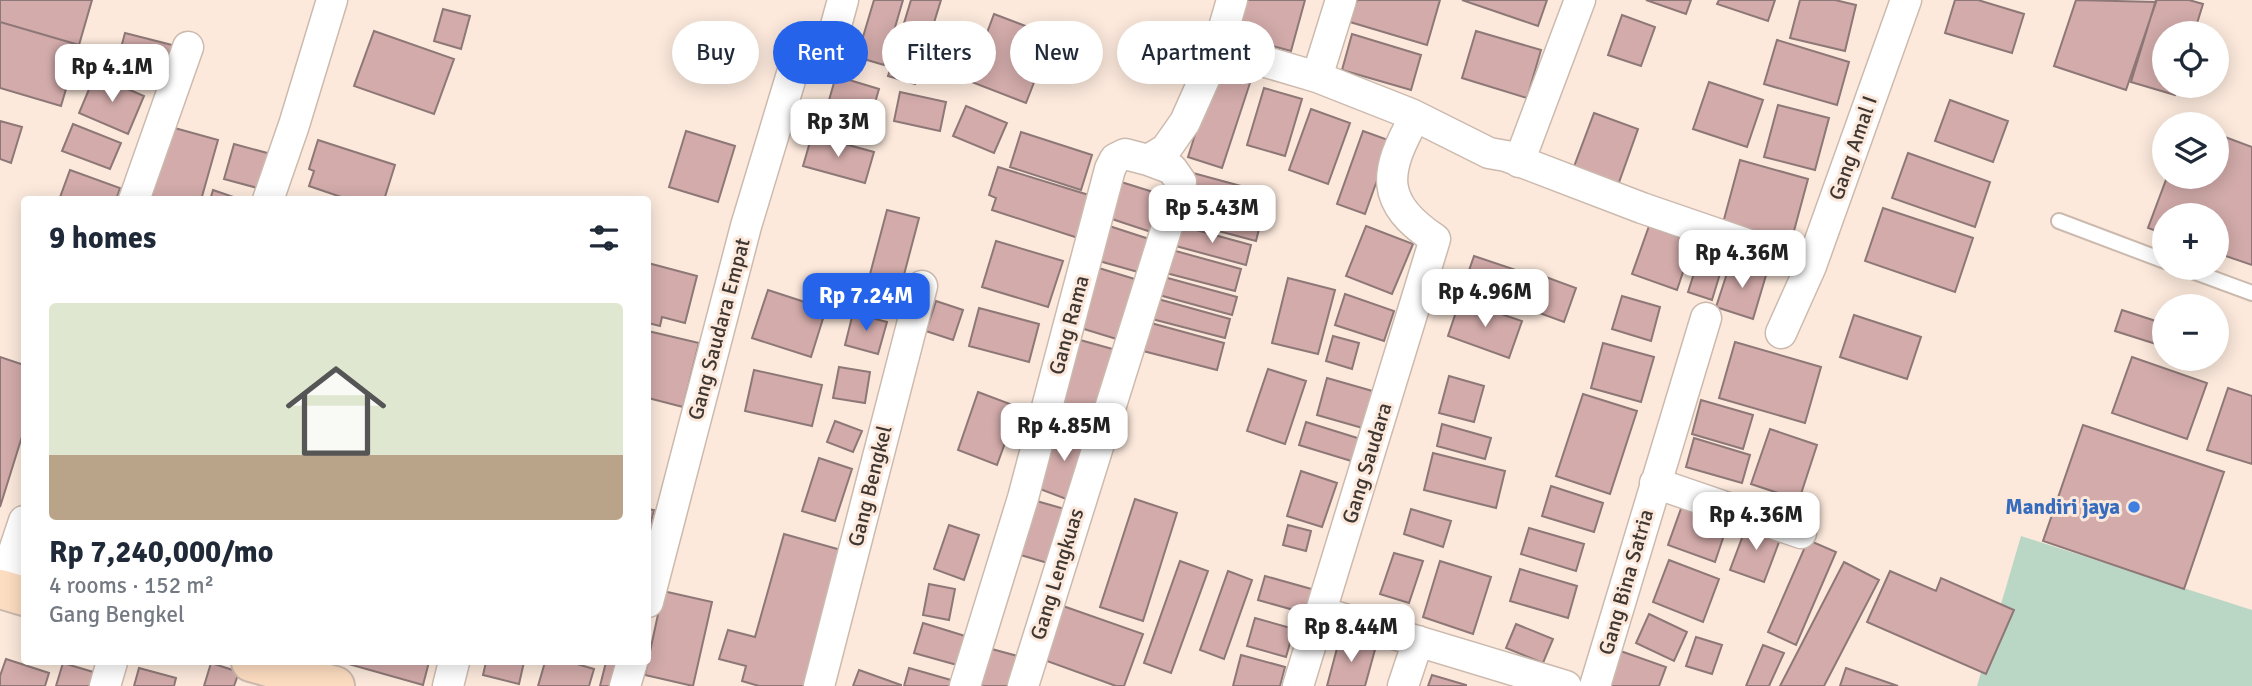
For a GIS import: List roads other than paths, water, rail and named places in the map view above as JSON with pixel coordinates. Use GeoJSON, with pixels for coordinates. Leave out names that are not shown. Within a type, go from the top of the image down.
{"type":"FeatureCollection","features":[{"type":"Feature","properties":{"kind":"main road"},"geometry":{"type":"LineString","coordinates":[[262,665],[335,686]]}},
{"type":"Feature","properties":{"kind":"street"},"geometry":{"type":"LineString","coordinates":[[269,196],[332,0]]}},
{"type":"Feature","properties":{"kind":"street"},"geometry":{"type":"LineString","coordinates":[[837,21],[843,0]]}},
{"type":"Feature","properties":{"kind":"street"},"geometry":{"type":"LineString","coordinates":[[1226,21],[1232,0]]}},
{"type":"Feature","properties":{"kind":"street"},"geometry":{"type":"LineString","coordinates":[[1317,77],[1341,0]]}},
{"type":"Feature","properties":{"kind":"street"},"geometry":{"type":"LineString","coordinates":[[1519,162],[1580,0]]}},
{"type":"Feature","properties":{"kind":"street","name":"Gang Amal I"},"geometry":{"type":"LineString","coordinates":[[1781,333],[1811,266],[1906,0]]}},
{"type":"Feature","properties":{"kind":"street"},"geometry":{"type":"LineString","coordinates":[[135,196],[188,47]]}},
{"type":"Feature","properties":{"kind":"street"},"geometry":{"type":"LineString","coordinates":[[1275,64],[1317,77],[1415,117],[1489,153],[1506,156],[1642,208],[1811,266]]}},
{"type":"Feature","properties":{"kind":"street","name":"Gang Saudara Empat"},"geometry":{"type":"LineString","coordinates":[[651,590],[746,226],[789,84]]}},
{"type":"Feature","properties":{"kind":"street"},"geometry":{"type":"LineString","coordinates":[[1148,160],[1166,149],[1185,122],[1202,84]]}},
{"type":"Feature","properties":{"kind":"street","name":"Gang Saudara"},"geometry":{"type":"LineString","coordinates":[[1298,686],[1435,239],[1418,228],[1394,198],[1392,173],[1404,138],[1415,117]]}},
{"type":"Feature","properties":{"kind":"street","name":"Gang Rama"},"geometry":{"type":"LineString","coordinates":[[965,686],[1023,498],[1110,169],[1115,159],[1125,154],[1148,160]]}},
{"type":"Feature","properties":{"kind":"street","name":"Gang Lengkuas"},"geometry":{"type":"LineString","coordinates":[[1023,686],[1179,192],[1181,182],[1172,169],[1148,160]]}},
{"type":"Feature","properties":{"kind":"street","name":"Gang Bengkel"},"geometry":{"type":"LineString","coordinates":[[819,686],[922,286]]}},
{"type":"Feature","properties":{"kind":"street","name":"Gang Bina Satria"},"geometry":{"type":"LineString","coordinates":[[1595,686],[1706,317]]}},
{"type":"Feature","properties":{"kind":"street"},"geometry":{"type":"LineString","coordinates":[[1655,482],[1801,533]]}},
{"type":"Feature","properties":{"kind":"street"},"geometry":{"type":"LineString","coordinates":[[9,592],[21,535]]}},
{"type":"Feature","properties":{"kind":"street"},"geometry":{"type":"LineString","coordinates":[[1321,612],[1566,686]]}},
{"type":"Feature","properties":{"kind":"street"},"geometry":{"type":"LineString","coordinates":[[1403,686],[1418,641]]}},
{"type":"Feature","properties":{"kind":"street"},"geometry":{"type":"LineString","coordinates":[[105,686],[111,665]]}},
{"type":"Feature","properties":{"kind":"street"},"geometry":{"type":"LineString","coordinates":[[448,686],[453,665]]}},
{"type":"Feature","properties":{"kind":"street"},"geometry":{"type":"LineString","coordinates":[[625,686],[631,665]]}},
{"type":"Feature","properties":{"kind":"lane"},"geometry":{"type":"LineString","coordinates":[[2059,222],[2152,256]]}},
{"type":"Feature","properties":{"kind":"lane"},"geometry":{"type":"LineString","coordinates":[[2217,280],[2252,293]]}},
{"type":"Feature","properties":{"kind":"place","name":"Mandiri jaya"},"geometry":{"type":"Point","coordinates":[2134,507]}}]}
